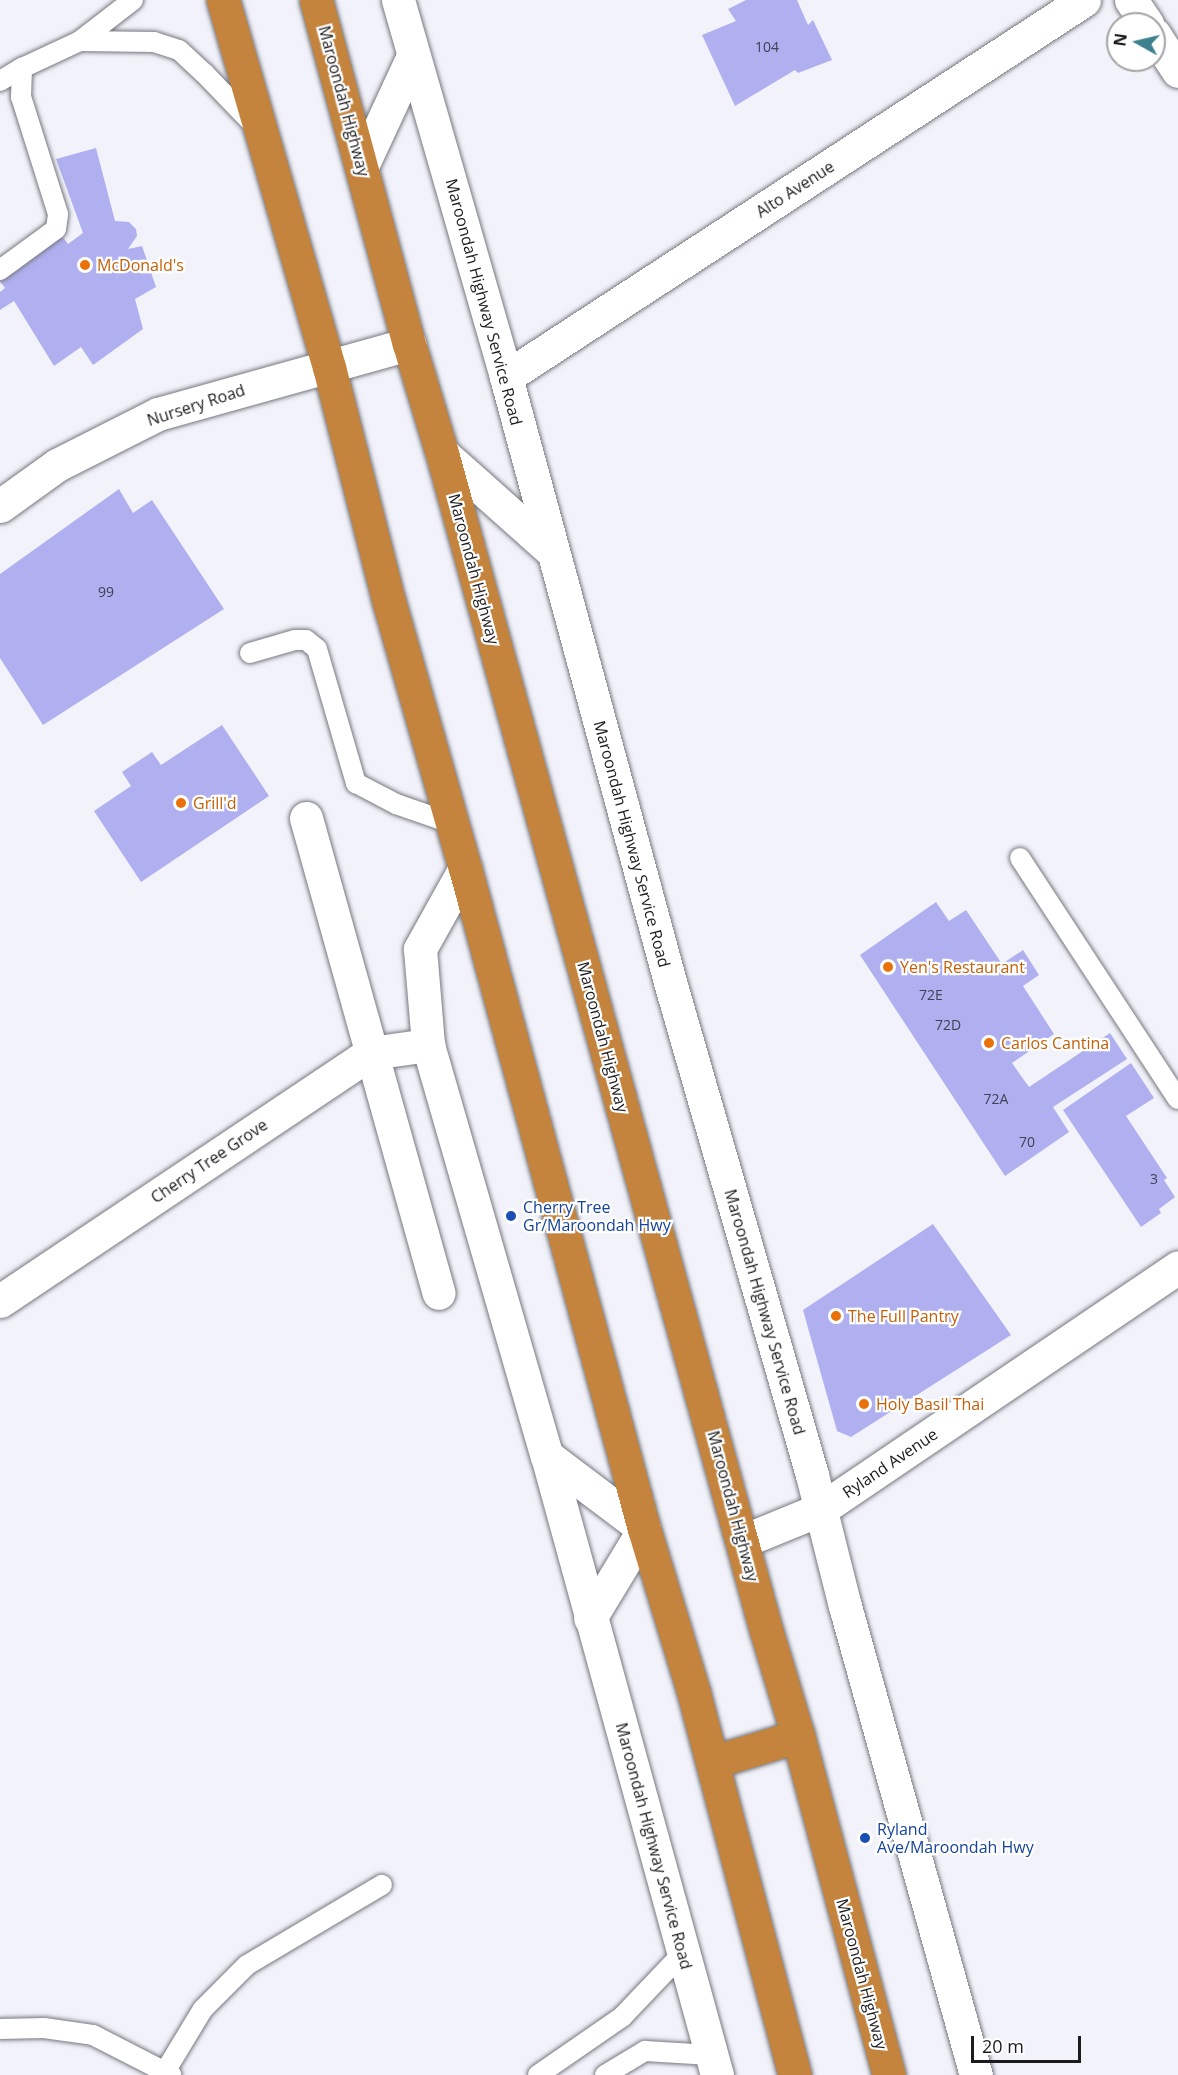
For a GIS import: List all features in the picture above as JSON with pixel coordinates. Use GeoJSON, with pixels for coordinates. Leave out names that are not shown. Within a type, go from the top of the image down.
{"type":"FeatureCollection","features":[{"type":"Feature","properties":{"kind":"highway"},"geometry":{"type":"LineString","coordinates":[[223,0],[329,367],[389,602],[465,868],[644,1529],[683,1652],[795,2075]]}},
{"type":"Feature","properties":{"kind":"highway","name":"Maroondah Highway"},"geometry":{"type":"LineString","coordinates":[[316,0],[409,344],[442,453],[798,1736],[889,2075]]}},
{"type":"Feature","properties":{"kind":"highway"},"geometry":{"type":"LineString","coordinates":[[713,1762],[798,1736]]}},
{"type":"Feature","properties":{"kind":"street","name":"Maroondah Highway Service Road"},"geometry":{"type":"LineString","coordinates":[[398,0],[506,377],[551,550],[670,982],[821,1509],[845,1606],[976,2075]]}},
{"type":"Feature","properties":{"kind":"street","name":"Alto Avenue"},"geometry":{"type":"LineString","coordinates":[[506,377],[1084,0]]}},
{"type":"Feature","properties":{"kind":"street"},"geometry":{"type":"LineString","coordinates":[[1166,52],[1178,70]]}},
{"type":"Feature","properties":{"kind":"street"},"geometry":{"type":"LineString","coordinates":[[362,166],[413,56]]}},
{"type":"Feature","properties":{"kind":"street","name":"Nursery Road"},"geometry":{"type":"LineString","coordinates":[[0,506],[57,465],[158,414],[409,344]]}},
{"type":"Feature","properties":{"kind":"street"},"geometry":{"type":"LineString","coordinates":[[442,453],[551,550]]}},
{"type":"Feature","properties":{"kind":"street"},"geometry":{"type":"LineString","coordinates":[[306,818],[439,1293]]}},
{"type":"Feature","properties":{"kind":"street","name":"Maroondah Highway Service Road"},"geometry":{"type":"LineString","coordinates":[[465,868],[420,949],[428,1045],[547,1456],[714,2065]]}},
{"type":"Feature","properties":{"kind":"street","name":"Cherry Tree Grove"},"geometry":{"type":"LineString","coordinates":[[0,1301],[371,1053],[428,1045]]}},
{"type":"Feature","properties":{"kind":"street","name":"Ryland Avenue"},"geometry":{"type":"LineString","coordinates":[[743,1541],[821,1509],[1178,1267]]}},
{"type":"Feature","properties":{"kind":"street"},"geometry":{"type":"LineString","coordinates":[[547,1456],[644,1529],[590,1618]]}},
{"type":"Feature","properties":{"kind":"lane"},"geometry":{"type":"LineString","coordinates":[[0,81],[80,41],[133,0]]}},
{"type":"Feature","properties":{"kind":"lane"},"geometry":{"type":"LineString","coordinates":[[80,41],[154,42],[179,50],[264,136]]}},
{"type":"Feature","properties":{"kind":"lane"},"geometry":{"type":"LineString","coordinates":[[0,270],[56,229],[58,214],[21,97],[22,68]]}},
{"type":"Feature","properties":{"kind":"lane"},"geometry":{"type":"LineString","coordinates":[[250,652],[295,640],[306,640],[316,649],[356,783],[396,804],[451,823]]}},
{"type":"Feature","properties":{"kind":"lane"},"geometry":{"type":"LineString","coordinates":[[1020,858],[1178,1099]]}},
{"type":"Feature","properties":{"kind":"lane"},"geometry":{"type":"LineString","coordinates":[[0,2029],[44,2028],[93,2035],[169,2072],[203,2009],[247,1965],[382,1885]]}},
{"type":"Feature","properties":{"kind":"lane"},"geometry":{"type":"LineString","coordinates":[[538,2075],[622,2017],[682,1954]]}},
{"type":"Feature","properties":{"kind":"lane"},"geometry":{"type":"LineString","coordinates":[[605,2075],[645,2051],[714,2065]]}},
{"type":"Feature","properties":{"kind":"building"},"geometry":{"type":"Polygon","coordinates":[[[746,0],[797,0],[808,25],[813,20],[832,60],[798,73],[795,70],[735,106],[702,35],[736,21],[728,9],[746,0]]]}},
{"type":"Feature","properties":{"kind":"building","name":"McDonald's"},"geometry":{"type":"Polygon","coordinates":[[[96,148],[115,221],[129,222],[136,229],[137,236],[128,249],[142,246],[156,287],[135,299],[143,329],[93,365],[81,347],[54,366],[14,301],[0,310],[0,292],[5,288],[0,281],[62,236],[68,244],[83,233],[56,159],[96,148]]]}},
{"type":"Feature","properties":{"kind":"building"},"geometry":{"type":"Polygon","coordinates":[[[119,489],[133,513],[152,500],[224,609],[43,725],[0,658],[0,574],[119,489]]]}},
{"type":"Feature","properties":{"kind":"building","name":"Grill'd"},"geometry":{"type":"Polygon","coordinates":[[[222,725],[269,796],[141,882],[94,811],[131,786],[122,772],[152,752],[161,765],[222,725]]]}},
{"type":"Feature","properties":{"kind":"building"},"geometry":{"type":"Polygon","coordinates":[[[936,902],[949,921],[966,910],[1002,964],[1023,950],[1039,975],[1023,986],[1054,1034],[1012,1063],[1029,1087],[1110,1033],[1127,1059],[1053,1107],[1069,1132],[1005,1176],[860,955],[936,902]]]}},
{"type":"Feature","properties":{"kind":"building"},"geometry":{"type":"Polygon","coordinates":[[[1131,1063],[1154,1098],[1126,1116],[1167,1178],[1164,1180],[1175,1197],[1159,1209],[1161,1213],[1141,1227],[1063,1110],[1131,1063]]]}},
{"type":"Feature","properties":{"kind":"building"},"geometry":{"type":"Polygon","coordinates":[[[933,1224],[1011,1335],[851,1437],[837,1431],[803,1310],[933,1224]]]}},
{"type":"Feature","properties":{"kind":"place","name":"McDonald's"},"geometry":{"type":"Point","coordinates":[85,265]}},
{"type":"Feature","properties":{"kind":"place","name":"Grill'd"},"geometry":{"type":"Point","coordinates":[181,803]}},
{"type":"Feature","properties":{"kind":"place","name":"Yen's Restaurant"},"geometry":{"type":"Point","coordinates":[888,967]}},
{"type":"Feature","properties":{"kind":"place","name":"Carlos Cantina"},"geometry":{"type":"Point","coordinates":[989,1043]}},
{"type":"Feature","properties":{"kind":"place","name":"Cherry Tree Gr/Maroondah Hwy"},"geometry":{"type":"Point","coordinates":[511,1216]}},
{"type":"Feature","properties":{"kind":"place","name":"The Full Pantry"},"geometry":{"type":"Point","coordinates":[836,1316]}},
{"type":"Feature","properties":{"kind":"place","name":"Holy Basil Thai"},"geometry":{"type":"Point","coordinates":[864,1404]}},
{"type":"Feature","properties":{"kind":"place","name":"Ryland Ave/Maroondah Hwy"},"geometry":{"type":"Point","coordinates":[865,1838]}}]}
